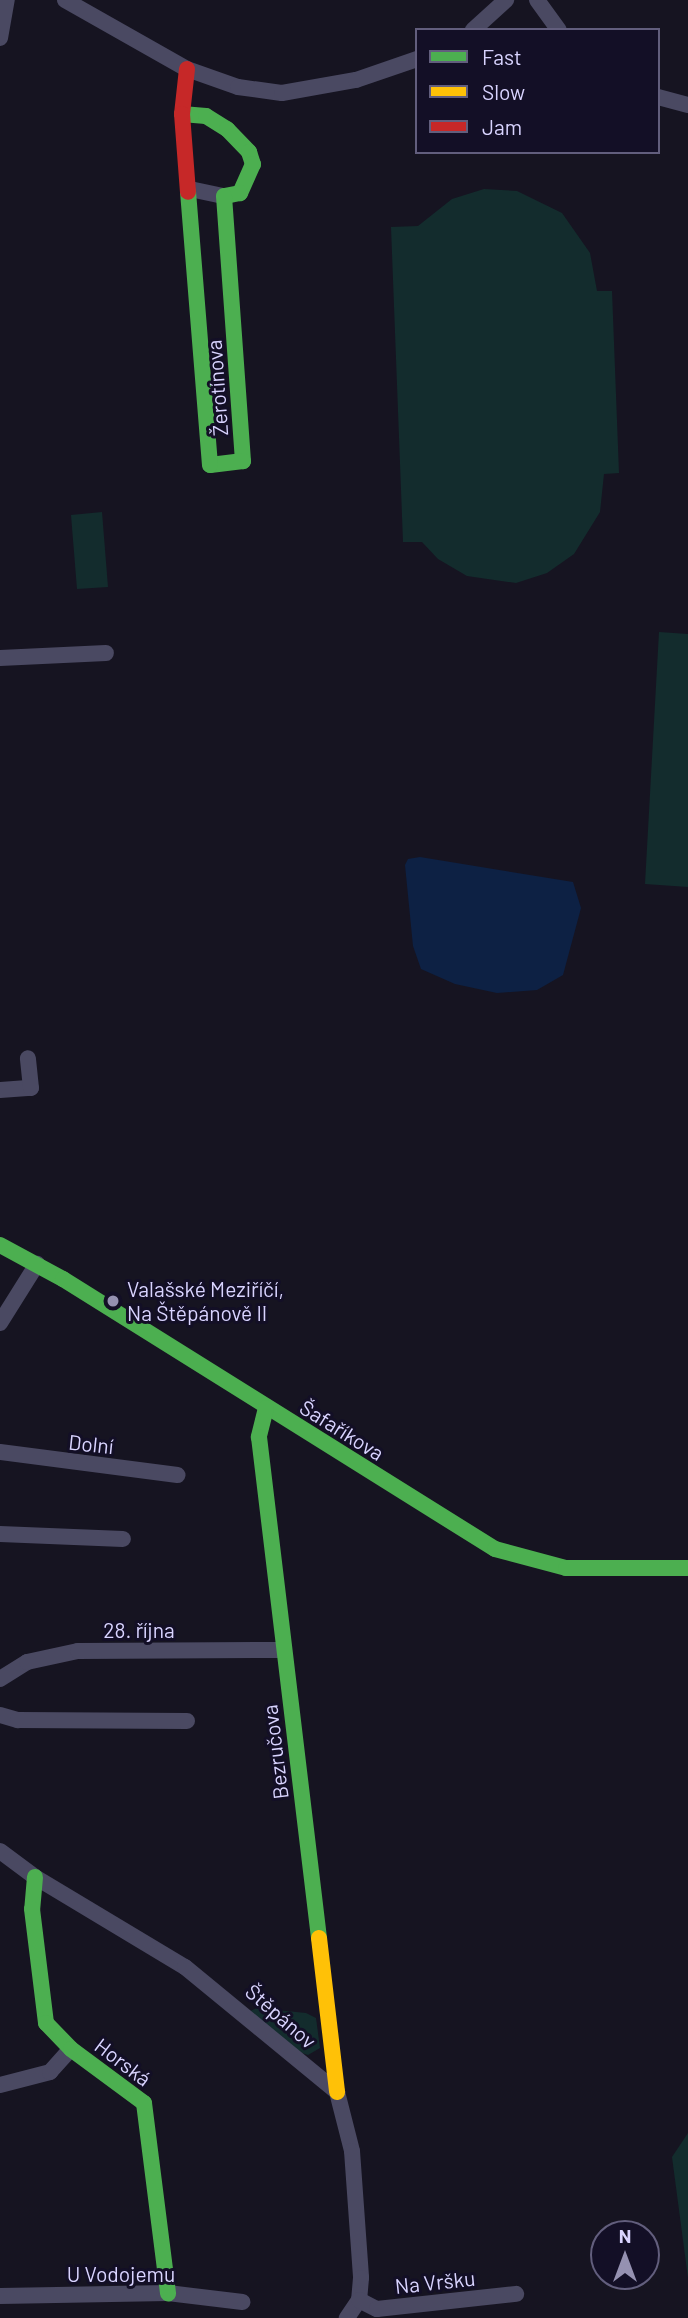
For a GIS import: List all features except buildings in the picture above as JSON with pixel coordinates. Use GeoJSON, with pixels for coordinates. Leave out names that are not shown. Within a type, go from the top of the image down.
{"type":"FeatureCollection","features":[{"type":"Feature","properties":{"kind":"street"},"geometry":{"type":"LineString","coordinates":[[0,38],[7,0]]}},
{"type":"Feature","properties":{"kind":"street"},"geometry":{"type":"LineString","coordinates":[[65,0],[187,69],[238,87],[282,93],[356,80],[415,60]]}},
{"type":"Feature","properties":{"kind":"street"},"geometry":{"type":"LineString","coordinates":[[475,28],[506,0]]}},
{"type":"Feature","properties":{"kind":"street"},"geometry":{"type":"LineString","coordinates":[[517,0],[537,0],[558,28]]}},
{"type":"Feature","properties":{"kind":"street","name":"Žerotínova"},"geometry":{"type":"LineString","coordinates":[[187,69],[182,114],[210,465],[243,461],[224,196]]}},
{"type":"Feature","properties":{"kind":"street"},"geometry":{"type":"LineString","coordinates":[[660,98],[688,105]]}},
{"type":"Feature","properties":{"kind":"street"},"geometry":{"type":"LineString","coordinates":[[182,114],[206,116],[227,129],[249,152],[251,176],[240,194],[224,196],[190,189]]}},
{"type":"Feature","properties":{"kind":"street"},"geometry":{"type":"LineString","coordinates":[[0,658],[106,653]]}},
{"type":"Feature","properties":{"kind":"street"},"geometry":{"type":"LineString","coordinates":[[0,1090],[31,1088],[28,1058]]}},
{"type":"Feature","properties":{"kind":"street","name":"Šafaříkova"},"geometry":{"type":"LineString","coordinates":[[0,1245],[37,1264],[495,1549],[566,1567],[688,1568]]}},
{"type":"Feature","properties":{"kind":"street"},"geometry":{"type":"LineString","coordinates":[[0,1323],[37,1264]]}},
{"type":"Feature","properties":{"kind":"street","name":"Bezručova"},"geometry":{"type":"LineString","coordinates":[[266,1408],[259,1437],[337,2092]]}},
{"type":"Feature","properties":{"kind":"street","name":"Dolní"},"geometry":{"type":"LineString","coordinates":[[0,1452],[178,1475]]}},
{"type":"Feature","properties":{"kind":"street"},"geometry":{"type":"LineString","coordinates":[[0,1534],[123,1539]]}},
{"type":"Feature","properties":{"kind":"street","name":"28. října"},"geometry":{"type":"LineString","coordinates":[[0,1679],[27,1662],[78,1651],[284,1650]]}},
{"type":"Feature","properties":{"kind":"street"},"geometry":{"type":"LineString","coordinates":[[0,1715],[18,1720],[187,1721]]}},
{"type":"Feature","properties":{"kind":"street","name":"Štěpánov"},"geometry":{"type":"LineString","coordinates":[[0,1850],[35,1877],[185,1966],[337,2092]]}},
{"type":"Feature","properties":{"kind":"street","name":"Horská"},"geometry":{"type":"LineString","coordinates":[[35,1877],[32,1909],[46,2023],[71,2049],[144,2103],[168,2293]]}},
{"type":"Feature","properties":{"kind":"street"},"geometry":{"type":"LineString","coordinates":[[0,2085],[50,2072],[71,2049]]}},
{"type":"Feature","properties":{"kind":"street"},"geometry":{"type":"LineString","coordinates":[[337,2092],[352,2151],[359,2300],[348,2318]]}},
{"type":"Feature","properties":{"kind":"street","name":"U Vodojemu"},"geometry":{"type":"LineString","coordinates":[[0,2296],[168,2293],[242,2302]]}},
{"type":"Feature","properties":{"kind":"street","name":"Na Vršku"},"geometry":{"type":"LineString","coordinates":[[359,2300],[377,2309],[516,2294]]}},
{"type":"Feature","properties":{"kind":"green space"},"geometry":{"type":"Polygon","coordinates":[[[484,189],[517,191],[562,213],[590,253],[597,291],[612,291],[619,473],[604,474],[600,512],[574,554],[547,573],[516,583],[467,576],[438,559],[422,542],[403,542],[391,227],[418,226],[452,199],[484,189]]]}},
{"type":"Feature","properties":{"kind":"green space"},"geometry":{"type":"Polygon","coordinates":[[[102,512],[108,587],[77,589],[71,515],[102,512]]]}},
{"type":"Feature","properties":{"kind":"green space"},"geometry":{"type":"Polygon","coordinates":[[[659,632],[688,634],[688,887],[645,884],[659,632]]]}},
{"type":"Feature","properties":{"kind":"green space"},"geometry":{"type":"Polygon","coordinates":[[[257,2008],[306,2013],[316,2018],[320,2048],[308,2055],[299,2052],[250,2011],[257,2008]]]}},
{"type":"Feature","properties":{"kind":"green space"},"geometry":{"type":"Polygon","coordinates":[[[688,2133],[688,2278],[672,2157],[688,2133]]]}},
{"type":"Feature","properties":{"kind":"water"},"geometry":{"type":"Polygon","coordinates":[[[420,857],[573,882],[581,908],[563,975],[537,990],[497,993],[455,984],[421,969],[413,946],[405,865],[408,859],[420,857]]]}},
{"type":"Feature","properties":{"kind":"traffic: fast"},"geometry":{"type":"LineString","coordinates":[[182,114],[206,116],[227,129],[249,152],[253,164],[240,193],[224,196],[243,461],[210,465],[188,192]]}},
{"type":"Feature","properties":{"kind":"traffic: fast"},"geometry":{"type":"LineString","coordinates":[[0,1245],[63,1279],[495,1549],[566,1568],[688,1568]]}},
{"type":"Feature","properties":{"kind":"traffic: fast"},"geometry":{"type":"LineString","coordinates":[[266,1408],[259,1437],[319,1938]]}},
{"type":"Feature","properties":{"kind":"traffic: fast"},"geometry":{"type":"LineString","coordinates":[[35,1877],[32,1909],[46,2023],[71,2049],[144,2103],[168,2293]]}},
{"type":"Feature","properties":{"kind":"traffic: slow"},"geometry":{"type":"LineString","coordinates":[[319,1938],[337,2092]]}},
{"type":"Feature","properties":{"kind":"traffic: jam"},"geometry":{"type":"LineString","coordinates":[[187,69],[182,114],[188,192]]}},
{"type":"Feature","properties":{"kind":"place","name":"Valašské Meziříčí, Na Štěpánově II"},"geometry":{"type":"Point","coordinates":[113,1301]}}]}
